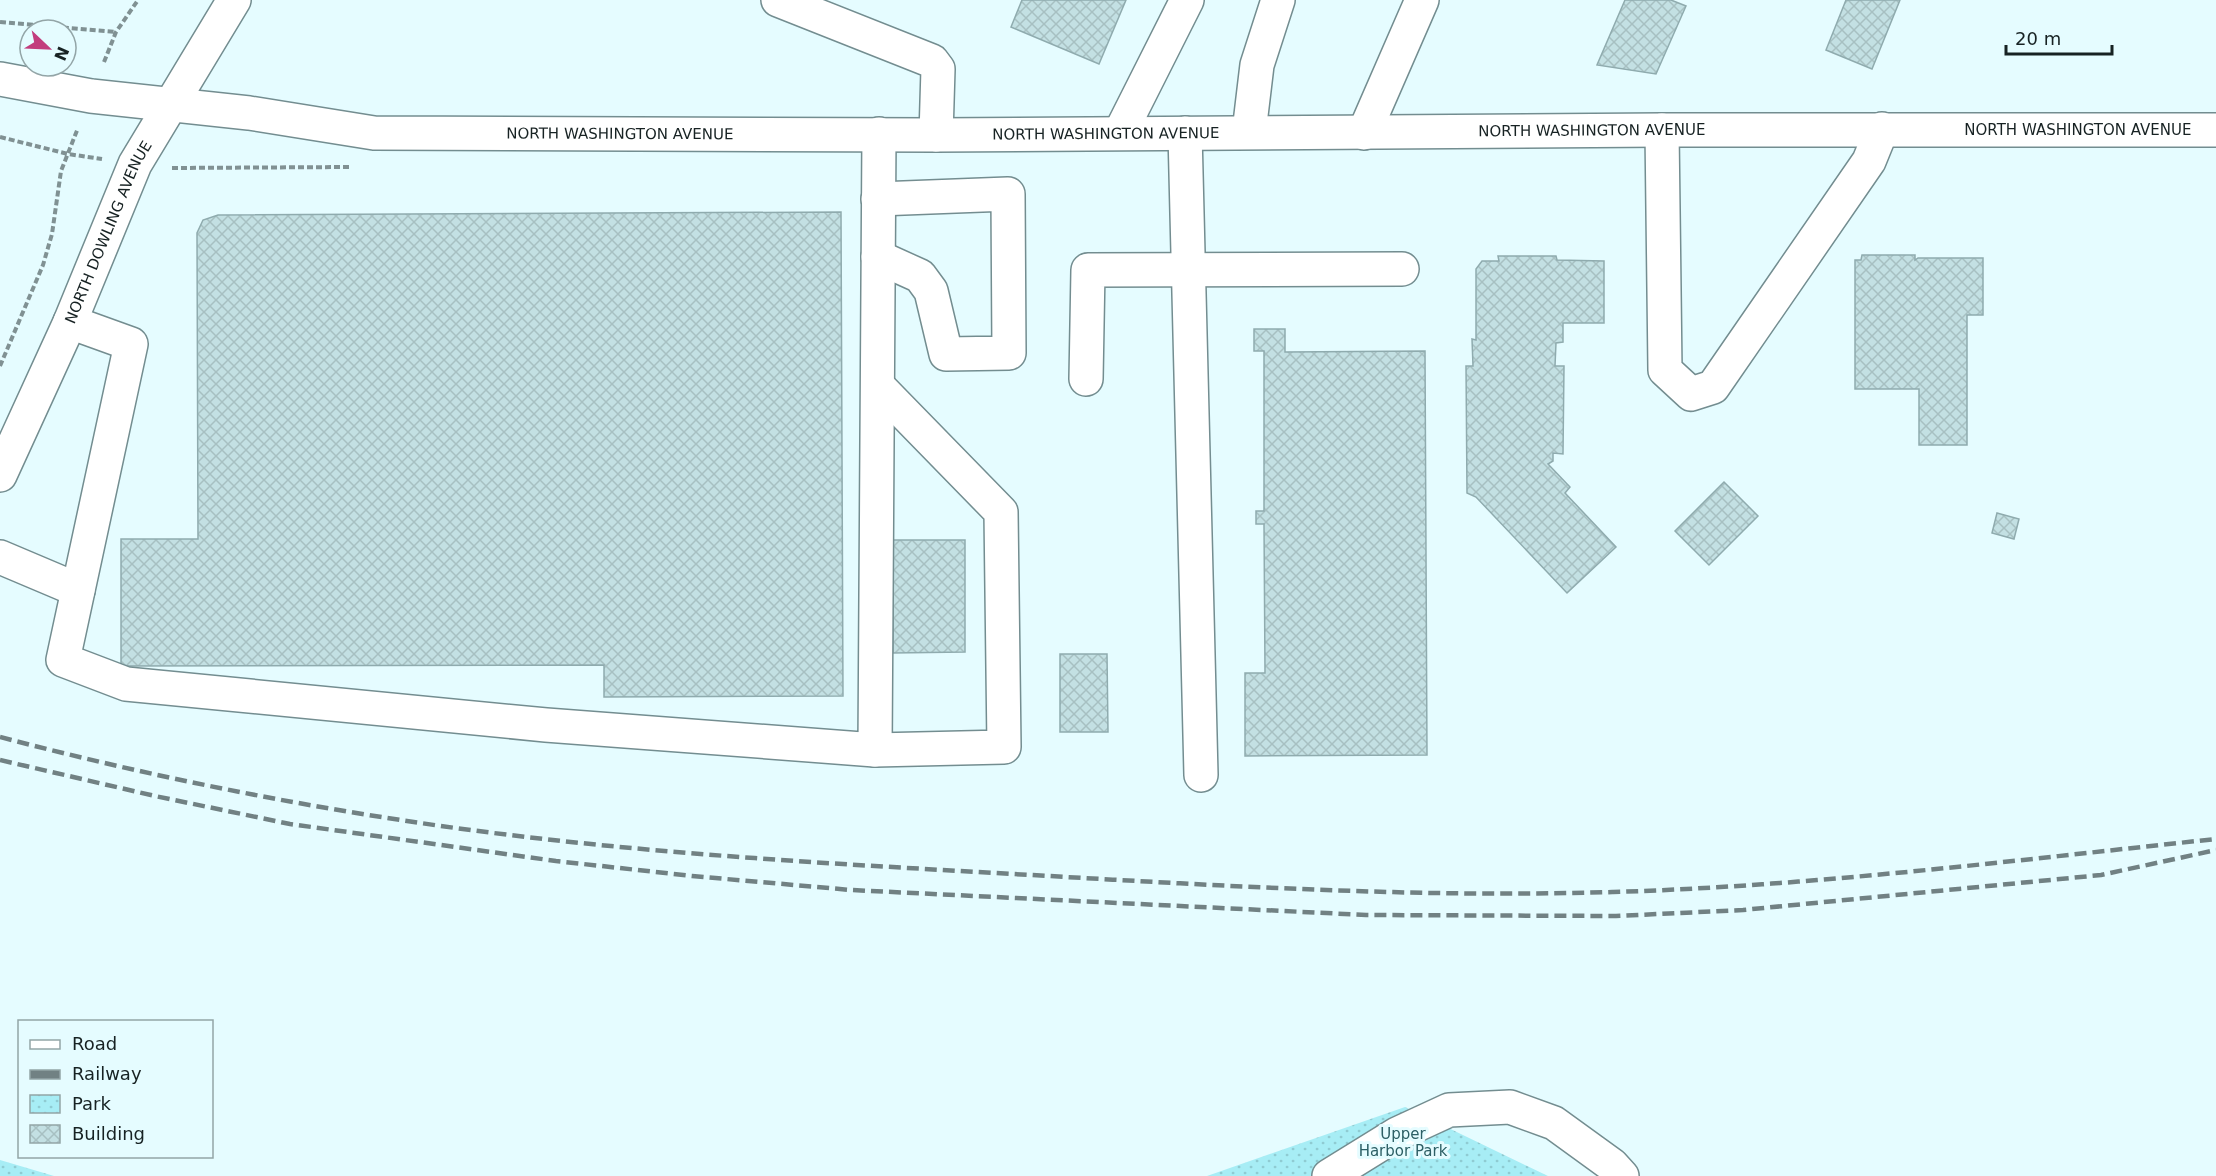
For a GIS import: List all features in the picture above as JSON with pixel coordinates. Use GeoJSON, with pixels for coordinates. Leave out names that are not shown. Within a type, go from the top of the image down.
{"type":"FeatureCollection","features":[{"type":"Feature","properties":{"kind":"street","name":"NORTH DOWLING AVENUE"},"geometry":{"type":"LineString","coordinates":[[0,475],[70,322],[135,164],[234,0]]}},
{"type":"Feature","properties":{"kind":"street"},"geometry":{"type":"LineString","coordinates":[[778,0],[932,61],[938,69],[936,135]]}},
{"type":"Feature","properties":{"kind":"street"},"geometry":{"type":"LineString","coordinates":[[1120,133],[1187,0]]}},
{"type":"Feature","properties":{"kind":"street"},"geometry":{"type":"LineString","coordinates":[[1250,132],[1257,65],[1278,0]]}},
{"type":"Feature","properties":{"kind":"street"},"geometry":{"type":"LineString","coordinates":[[1364,133],[1422,0]]}},
{"type":"Feature","properties":{"kind":"street","name":"NORTH WASHINGTON AVENUE"},"geometry":{"type":"LineString","coordinates":[[0,79],[91,96],[249,113],[375,133],[936,135],[1882,129],[2216,130]]}},
{"type":"Feature","properties":{"kind":"street"},"geometry":{"type":"LineString","coordinates":[[1662,130],[1665,370],[1691,394],[1713,387],[1869,161],[1882,129]]}},
{"type":"Feature","properties":{"kind":"street"},"geometry":{"type":"LineString","coordinates":[[1185,133],[1201,776]]}},
{"type":"Feature","properties":{"kind":"street"},"geometry":{"type":"LineString","coordinates":[[875,750],[879,134]]}},
{"type":"Feature","properties":{"kind":"street"},"geometry":{"type":"LineString","coordinates":[[878,199],[1008,194],[1009,353],[946,354],[930,291],[920,276],[878,257]]}},
{"type":"Feature","properties":{"kind":"street"},"geometry":{"type":"LineString","coordinates":[[1086,379],[1088,270],[1402,269]]}},
{"type":"Feature","properties":{"kind":"street"},"geometry":{"type":"LineString","coordinates":[[70,322],[131,344],[63,660],[126,684],[546,725],[875,750],[1004,747],[1001,512],[878,386]]}},
{"type":"Feature","properties":{"kind":"street"},"geometry":{"type":"LineString","coordinates":[[0,558],[78,590]]}},
{"type":"Feature","properties":{"kind":"street"},"geometry":{"type":"LineString","coordinates":[[1329,1176],[1397,1134],[1449,1110],[1510,1107],[1554,1123],[1612,1165],[1623,1176]]}},
{"type":"Feature","properties":{"kind":"path"},"geometry":{"type":"LineString","coordinates":[[0,22],[116,32],[138,0]]}},
{"type":"Feature","properties":{"kind":"path"},"geometry":{"type":"LineString","coordinates":[[0,137],[68,154],[61,171],[52,234],[44,265],[0,366]]}},
{"type":"Feature","properties":{"kind":"green space","name":"Upper Harbor Park"},"geometry":{"type":"Polygon","coordinates":[[[1405,1107],[1548,1176],[1207,1176],[1405,1107]]]}},
{"type":"Feature","properties":{"kind":"green space"},"geometry":{"type":"Polygon","coordinates":[[[0,1160],[54,1176],[0,1176],[0,1160]]]}},
{"type":"Feature","properties":{"kind":"building"},"geometry":{"type":"Polygon","coordinates":[[[1022,0],[1126,0],[1099,64],[1011,27],[1022,0]]]}},
{"type":"Feature","properties":{"kind":"building"},"geometry":{"type":"Polygon","coordinates":[[[1625,0],[1671,0],[1686,6],[1656,74],[1597,65],[1625,0]]]}},
{"type":"Feature","properties":{"kind":"building"},"geometry":{"type":"Polygon","coordinates":[[[1846,0],[1900,0],[1872,69],[1826,50],[1846,0]]]}},
{"type":"Feature","properties":{"kind":"building"},"geometry":{"type":"Polygon","coordinates":[[[841,212],[843,696],[604,697],[604,665],[121,666],[121,539],[198,539],[197,233],[203,220],[218,215],[841,212]]]}},
{"type":"Feature","properties":{"kind":"building"},"geometry":{"type":"Polygon","coordinates":[[[1862,255],[1915,255],[1915,260],[1918,258],[1983,258],[1983,315],[1967,315],[1967,445],[1919,445],[1919,389],[1855,389],[1855,260],[1861,260],[1862,255]]]}},
{"type":"Feature","properties":{"kind":"building"},"geometry":{"type":"Polygon","coordinates":[[[1498,256],[1556,256],[1557,260],[1604,261],[1604,323],[1563,323],[1563,342],[1556,343],[1555,366],[1564,366],[1563,454],[1553,453],[1553,461],[1548,464],[1570,487],[1565,493],[1616,547],[1567,593],[1476,497],[1467,493],[1466,366],[1473,366],[1472,339],[1476,340],[1476,269],[1482,261],[1499,261],[1498,256]]]}},
{"type":"Feature","properties":{"kind":"building"},"geometry":{"type":"Polygon","coordinates":[[[1254,329],[1285,329],[1285,352],[1425,351],[1427,755],[1245,756],[1245,673],[1265,673],[1264,524],[1256,524],[1256,511],[1264,511],[1264,351],[1254,351],[1254,329]]]}},
{"type":"Feature","properties":{"kind":"building"},"geometry":{"type":"Polygon","coordinates":[[[1724,482],[1758,516],[1709,565],[1675,531],[1724,482]]]}},
{"type":"Feature","properties":{"kind":"building"},"geometry":{"type":"Polygon","coordinates":[[[1997,513],[2019,519],[2014,539],[1992,533],[1997,513]]]}},
{"type":"Feature","properties":{"kind":"building"},"geometry":{"type":"Polygon","coordinates":[[[893,540],[965,540],[965,652],[893,653],[893,540]]]}},
{"type":"Feature","properties":{"kind":"building"},"geometry":{"type":"Polygon","coordinates":[[[1060,654],[1107,654],[1108,732],[1060,732],[1060,654]]]}},
{"type":"Feature","properties":{"kind":"railway"},"geometry":{"type":"LineString","coordinates":[[0,737],[138,771],[279,800],[492,833],[738,857],[1249,887],[1468,893],[1689,889],[1915,871],[2216,839]]}},
{"type":"Feature","properties":{"kind":"railway"},"geometry":{"type":"LineString","coordinates":[[0,760],[290,824],[556,861],[851,890],[1366,915],[1616,916],[1743,910],[2101,875],[2216,850]]}}]}
